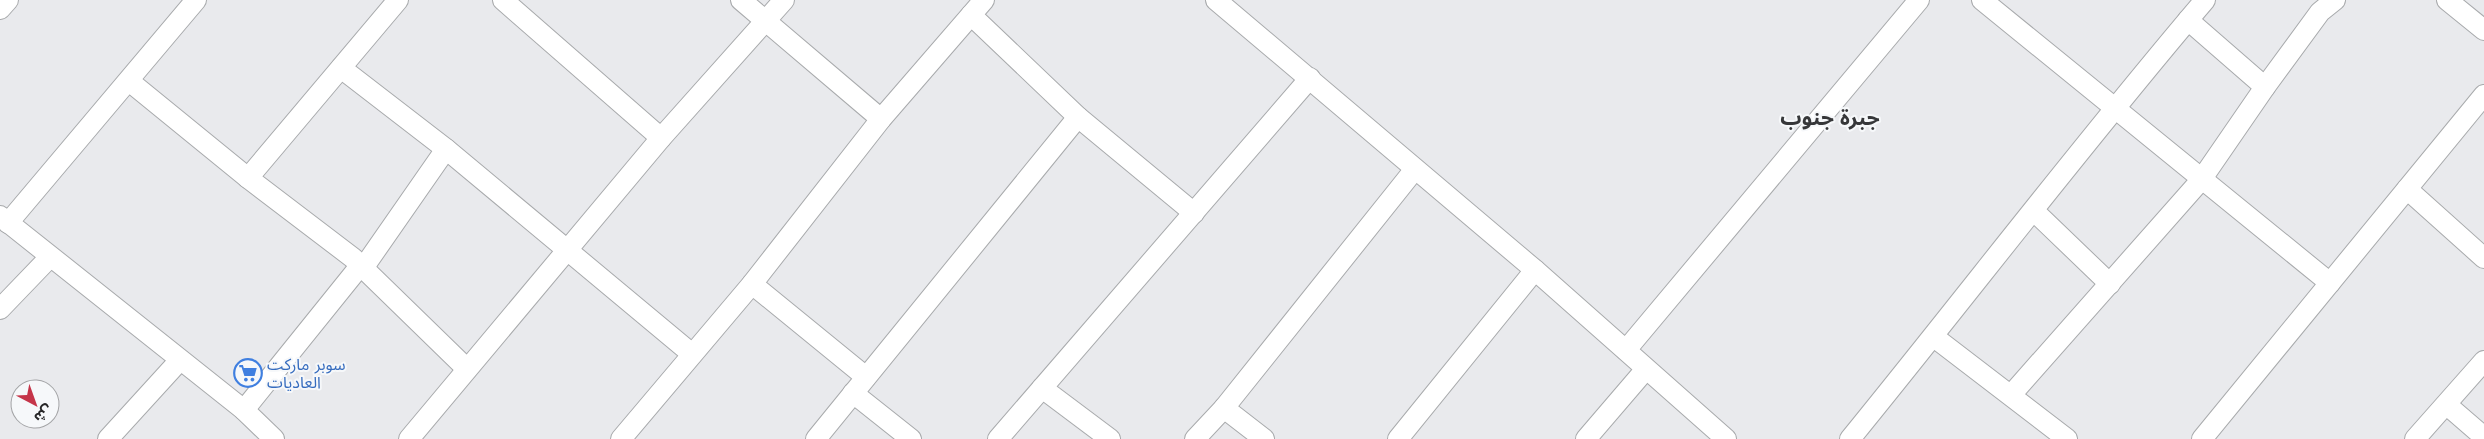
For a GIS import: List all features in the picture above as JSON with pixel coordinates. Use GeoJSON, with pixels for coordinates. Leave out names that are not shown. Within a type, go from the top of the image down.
{"type":"FeatureCollection","features":[{"type":"Feature","properties":{"kind":"street"},"geometry":{"type":"LineString","coordinates":[[0,9],[8,0]]}},
{"type":"Feature","properties":{"kind":"street"},"geometry":{"type":"LineString","coordinates":[[196,0],[129,81],[4,220],[244,410],[274,439]]}},
{"type":"Feature","properties":{"kind":"street"},"geometry":{"type":"LineString","coordinates":[[248,178],[398,0]]}},
{"type":"Feature","properties":{"kind":"street"},"geometry":{"type":"LineString","coordinates":[[503,0],[661,138]]}},
{"type":"Feature","properties":{"kind":"street"},"geometry":{"type":"LineString","coordinates":[[741,0],[880,119]]}},
{"type":"Feature","properties":{"kind":"street"},"geometry":{"type":"LineString","coordinates":[[409,439],[661,138],[784,0]]}},
{"type":"Feature","properties":{"kind":"street"},"geometry":{"type":"LineString","coordinates":[[1218,0],[1535,270],[1726,439]]}},
{"type":"Feature","properties":{"kind":"street"},"geometry":{"type":"LineString","coordinates":[[1626,350],[1919,0]]}},
{"type":"Feature","properties":{"kind":"street"},"geometry":{"type":"LineString","coordinates":[[1982,0],[2113,109],[2330,283]]}},
{"type":"Feature","properties":{"kind":"street"},"geometry":{"type":"LineString","coordinates":[[1850,439],[1934,337],[2113,109],[2205,0]]}},
{"type":"Feature","properties":{"kind":"street"},"geometry":{"type":"LineString","coordinates":[[2011,395],[2201,180],[2265,87],[2320,12],[2335,0]]}},
{"type":"Feature","properties":{"kind":"street"},"geometry":{"type":"LineString","coordinates":[[2447,0],[2484,30]]}},
{"type":"Feature","properties":{"kind":"street"},"geometry":{"type":"LineString","coordinates":[[621,439],[752,284],[880,119],[978,7],[1078,117],[1194,213]]}},
{"type":"Feature","properties":{"kind":"street"},"geometry":{"type":"LineString","coordinates":[[2188,20],[2265,87]]}},
{"type":"Feature","properties":{"kind":"street"},"geometry":{"type":"LineString","coordinates":[[342,68],[446,149],[692,354]]}},
{"type":"Feature","properties":{"kind":"street"},"geometry":{"type":"LineString","coordinates":[[998,439],[1310,78]]}},
{"type":"Feature","properties":{"kind":"street"},"geometry":{"type":"LineString","coordinates":[[129,81],[248,178],[353,258],[467,369]]}},
{"type":"Feature","properties":{"kind":"street"},"geometry":{"type":"LineString","coordinates":[[2202,439],[2484,95]]}},
{"type":"Feature","properties":{"kind":"street"},"geometry":{"type":"LineString","coordinates":[[816,439],[1078,117]]}},
{"type":"Feature","properties":{"kind":"street"},"geometry":{"type":"LineString","coordinates":[[244,410],[360,266],[366,264],[446,149]]}},
{"type":"Feature","properties":{"kind":"street"},"geometry":{"type":"LineString","coordinates":[[1195,439],[1224,408],[1415,169]]}},
{"type":"Feature","properties":{"kind":"street"},"geometry":{"type":"LineString","coordinates":[[2407,189],[2484,258]]}},
{"type":"Feature","properties":{"kind":"street"},"geometry":{"type":"LineString","coordinates":[[2034,211],[2110,284]]}},
{"type":"Feature","properties":{"kind":"street"},"geometry":{"type":"LineString","coordinates":[[0,309],[50,257]]}},
{"type":"Feature","properties":{"kind":"street"},"geometry":{"type":"LineString","coordinates":[[1398,439],[1535,270]]}},
{"type":"Feature","properties":{"kind":"street"},"geometry":{"type":"LineString","coordinates":[[752,284],[866,377]]}},
{"type":"Feature","properties":{"kind":"street"},"geometry":{"type":"LineString","coordinates":[[1934,337],[2067,439]]}},
{"type":"Feature","properties":{"kind":"street"},"geometry":{"type":"LineString","coordinates":[[108,439],[180,360]]}},
{"type":"Feature","properties":{"kind":"street"},"geometry":{"type":"LineString","coordinates":[[2415,439],[2484,361]]}},
{"type":"Feature","properties":{"kind":"street"},"geometry":{"type":"LineString","coordinates":[[1586,439],[1646,369]]}},
{"type":"Feature","properties":{"kind":"street"},"geometry":{"type":"LineString","coordinates":[[1042,388],[1110,439]]}},
{"type":"Feature","properties":{"kind":"street"},"geometry":{"type":"LineString","coordinates":[[853,393],[911,439]]}},
{"type":"Feature","properties":{"kind":"street"},"geometry":{"type":"LineString","coordinates":[[2447,405],[2484,437]]}},
{"type":"Feature","properties":{"kind":"street"},"geometry":{"type":"LineString","coordinates":[[1224,408],[1264,439]]}},
{"type":"Feature","properties":{"kind":"place","name":"سوبر ماركت العاديات"},"geometry":{"type":"Point","coordinates":[248,373]}},
{"type":"Feature","properties":{"kind":"district","name":"جبرة جنوب"},"geometry":{"type":"Point","coordinates":[1830,118]}}]}
